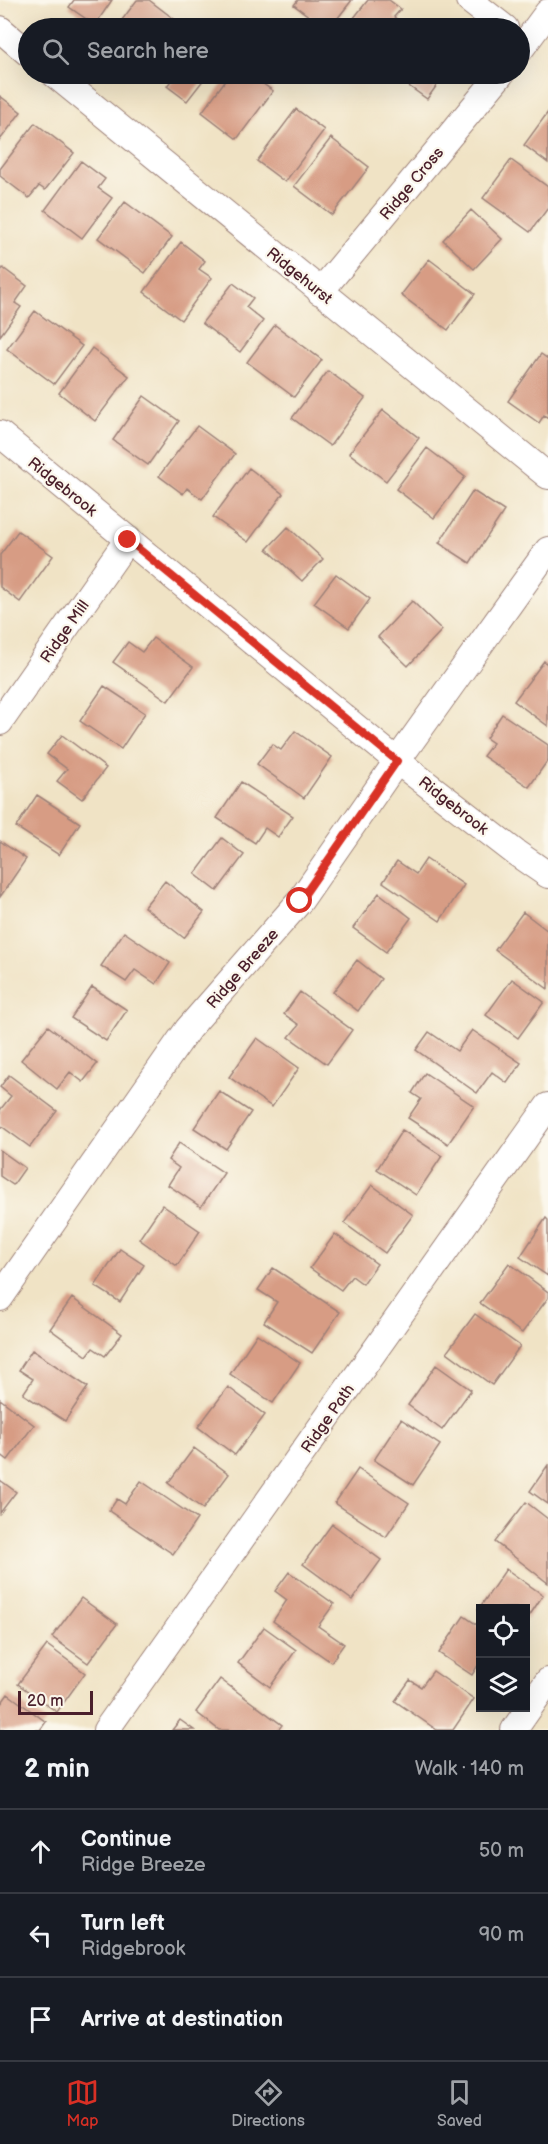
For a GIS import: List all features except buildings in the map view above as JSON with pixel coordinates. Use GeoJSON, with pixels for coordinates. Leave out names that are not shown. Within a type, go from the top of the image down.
{"type":"FeatureCollection","features":[{"type":"Feature","properties":{"kind":"street"},"geometry":{"type":"LineString","coordinates":[[469,0],[490,18]]}},
{"type":"Feature","properties":{"kind":"street"},"geometry":{"type":"LineString","coordinates":[[530,29],[548,12]]}},
{"type":"Feature","properties":{"kind":"street"},"geometry":{"type":"LineString","coordinates":[[0,29],[18,44]]}},
{"type":"Feature","properties":{"kind":"street","name":"Ridgehurst"},"geometry":{"type":"LineString","coordinates":[[66,84],[548,476]]}},
{"type":"Feature","properties":{"kind":"street","name":"Ridge Cross"},"geometry":{"type":"LineString","coordinates":[[320,292],[493,84]]}},
{"type":"Feature","properties":{"kind":"street","name":"Ridgebrook"},"geometry":{"type":"LineString","coordinates":[[0,434],[397,761],[548,875]]}},
{"type":"Feature","properties":{"kind":"street","name":"Ridge Mill"},"geometry":{"type":"LineString","coordinates":[[0,722],[128,540]]}},
{"type":"Feature","properties":{"kind":"street","name":"Ridge Breeze"},"geometry":{"type":"LineString","coordinates":[[0,1298],[188,1029],[300,901],[548,550]]}},
{"type":"Feature","properties":{"kind":"street","name":"Ridge Path"},"geometry":{"type":"LineString","coordinates":[[106,1730],[548,1106]]}},
{"type":"Feature","properties":{"kind":"street"},"geometry":{"type":"LineString","coordinates":[[514,1730],[548,1681]]}},
{"type":"Feature","properties":{"kind":"route"},"geometry":{"type":"LineString","coordinates":[[128,540],[397,761],[300,901]]}}]}
